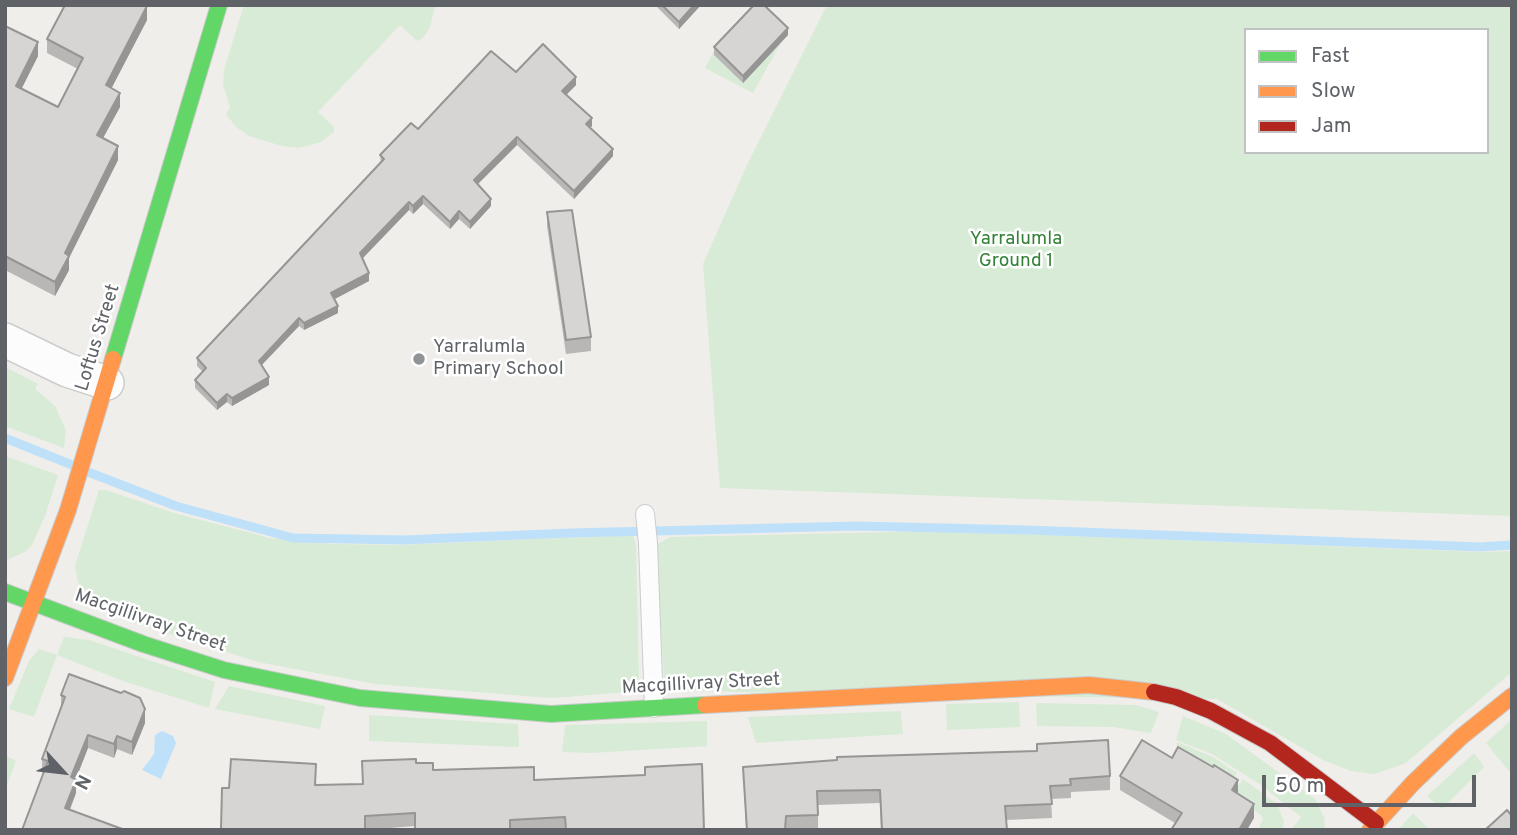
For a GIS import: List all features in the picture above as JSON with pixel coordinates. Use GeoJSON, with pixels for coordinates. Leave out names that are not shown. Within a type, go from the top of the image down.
{"type":"FeatureCollection","features":[{"type":"Feature","properties":{"kind":"street","name":"Loftus Street"},"geometry":{"type":"LineString","coordinates":[[5,678],[85,457],[219,5]]}},
{"type":"Feature","properties":{"kind":"street"},"geometry":{"type":"LineString","coordinates":[[5,340],[67,370],[107,383]]}},
{"type":"Feature","properties":{"kind":"street","name":"Macgillivray Street"},"geometry":{"type":"LineString","coordinates":[[5,592],[143,644],[224,670],[338,695],[551,714],[1089,685],[1140,689],[1176,697],[1211,711],[1270,743],[1373,826]]}},
{"type":"Feature","properties":{"kind":"street"},"geometry":{"type":"LineString","coordinates":[[1373,826],[1461,737],[1512,696]]}},
{"type":"Feature","properties":{"kind":"lane"},"geometry":{"type":"LineString","coordinates":[[645,513],[654,708]]}},
{"type":"Feature","properties":{"kind":"green space"},"geometry":{"type":"Polygon","coordinates":[[[244,5],[435,7],[430,27],[423,38],[417,41],[400,25],[318,112],[334,127],[334,132],[321,142],[299,148],[249,136],[236,127],[226,114],[230,107],[223,85],[224,70],[244,5]]]}},
{"type":"Feature","properties":{"kind":"green space","name":"Yarralumla Ground 1"},"geometry":{"type":"Polygon","coordinates":[[[827,5],[1512,5],[1512,516],[720,488],[703,264],[747,165],[827,5]]]}},
{"type":"Feature","properties":{"kind":"green space"},"geometry":{"type":"Polygon","coordinates":[[[788,30],[753,93],[705,68],[716,47],[788,30]]]}},
{"type":"Feature","properties":{"kind":"green space"},"geometry":{"type":"Polygon","coordinates":[[[5,367],[38,384],[35,389],[55,406],[66,430],[64,448],[5,426],[5,367]]]}},
{"type":"Feature","properties":{"kind":"green space"},"geometry":{"type":"Polygon","coordinates":[[[5,456],[58,475],[32,545],[26,551],[5,561],[5,456]]]}},
{"type":"Feature","properties":{"kind":"green space"},"geometry":{"type":"Polygon","coordinates":[[[99,490],[270,538],[332,544],[401,545],[633,535],[636,545],[639,682],[629,692],[551,698],[375,684],[258,662],[107,614],[109,607],[96,602],[78,582],[75,566],[99,490]]]}},
{"type":"Feature","properties":{"kind":"green space"},"geometry":{"type":"Polygon","coordinates":[[[942,531],[1479,552],[1512,551],[1512,672],[1406,763],[1375,774],[1351,771],[1323,760],[1217,699],[676,691],[669,688],[664,679],[656,545],[670,537],[942,531]]]}},
{"type":"Feature","properties":{"kind":"green space"},"geometry":{"type":"Polygon","coordinates":[[[64,637],[89,640],[215,682],[209,708],[123,681],[57,655],[64,637]]]}},
{"type":"Feature","properties":{"kind":"green space"},"geometry":{"type":"Polygon","coordinates":[[[39,649],[57,655],[34,717],[9,709],[29,661],[39,649]]]}},
{"type":"Feature","properties":{"kind":"green space"},"geometry":{"type":"Polygon","coordinates":[[[229,686],[325,706],[320,729],[215,709],[229,686]]]}},
{"type":"Feature","properties":{"kind":"green space"},"geometry":{"type":"Polygon","coordinates":[[[1019,702],[1020,727],[947,730],[946,704],[1019,702]]]}},
{"type":"Feature","properties":{"kind":"green space"},"geometry":{"type":"Polygon","coordinates":[[[1036,703],[1136,705],[1159,712],[1151,733],[1113,727],[1037,726],[1036,703]]]}},
{"type":"Feature","properties":{"kind":"green space"},"geometry":{"type":"Polygon","coordinates":[[[901,711],[903,734],[756,743],[748,717],[901,711]]]}},
{"type":"Feature","properties":{"kind":"green space"},"geometry":{"type":"Polygon","coordinates":[[[369,715],[518,724],[519,747],[369,741],[369,715]]]}},
{"type":"Feature","properties":{"kind":"green space"},"geometry":{"type":"Polygon","coordinates":[[[1183,716],[1226,734],[1315,799],[1324,817],[1325,830],[1291,830],[1301,817],[1261,785],[1212,754],[1176,740],[1183,716]]]}},
{"type":"Feature","properties":{"kind":"green space"},"geometry":{"type":"Polygon","coordinates":[[[1512,719],[1512,769],[1509,771],[1486,743],[1512,719]]]}},
{"type":"Feature","properties":{"kind":"green space"},"geometry":{"type":"Polygon","coordinates":[[[707,721],[707,746],[591,753],[562,752],[565,725],[707,721]]]}},
{"type":"Feature","properties":{"kind":"green space"},"geometry":{"type":"Polygon","coordinates":[[[1177,742],[1213,757],[1237,773],[1228,788],[1177,759],[1177,742]]]}},
{"type":"Feature","properties":{"kind":"green space"},"geometry":{"type":"Polygon","coordinates":[[[1474,753],[1484,767],[1442,809],[1427,796],[1474,753]]]}},
{"type":"Feature","properties":{"kind":"green space"},"geometry":{"type":"Polygon","coordinates":[[[5,755],[16,761],[5,790],[5,755]]]}},
{"type":"Feature","properties":{"kind":"green space"},"geometry":{"type":"Polygon","coordinates":[[[1243,779],[1277,804],[1284,821],[1282,830],[1258,830],[1263,819],[1261,815],[1236,798],[1235,792],[1243,779]]]}},
{"type":"Feature","properties":{"kind":"green space"},"geometry":{"type":"Polygon","coordinates":[[[1413,813],[1430,830],[1398,830],[1413,813]]]}},
{"type":"Feature","properties":{"kind":"water"},"geometry":{"type":"Polygon","coordinates":[[[162,731],[173,736],[176,743],[161,779],[142,770],[154,754],[155,735],[162,731]]]}},
{"type":"Feature","properties":{"kind":"building"},"geometry":{"type":"Polygon","coordinates":[[[65,5],[147,6],[106,85],[120,93],[97,135],[118,146],[65,253],[69,256],[55,282],[5,256],[5,26],[38,42],[16,86],[58,107],[83,58],[47,39],[65,5]]]}},
{"type":"Feature","properties":{"kind":"building"},"geometry":{"type":"Polygon","coordinates":[[[662,5],[694,5],[679,22],[662,5]]]}},
{"type":"Feature","properties":{"kind":"building"},"geometry":{"type":"Polygon","coordinates":[[[754,5],[764,5],[788,28],[743,76],[714,47],[754,5]]]}},
{"type":"Feature","properties":{"kind":"building"},"geometry":{"type":"Polygon","coordinates":[[[543,44],[576,77],[562,91],[592,118],[586,124],[613,149],[574,191],[517,137],[474,180],[491,199],[470,222],[459,211],[450,222],[423,196],[413,206],[409,202],[360,253],[369,273],[331,293],[338,306],[304,323],[299,318],[259,361],[269,377],[232,398],[227,394],[217,403],[195,380],[206,368],[197,358],[384,159],[380,155],[411,123],[418,129],[491,51],[516,72],[543,44]]]}},
{"type":"Feature","properties":{"kind":"building"},"geometry":{"type":"Polygon","coordinates":[[[572,210],[591,337],[566,340],[547,212],[572,210]]]}},
{"type":"Feature","properties":{"kind":"building"},"geometry":{"type":"Polygon","coordinates":[[[69,674],[140,698],[145,709],[132,742],[117,736],[114,744],[88,735],[71,777],[76,780],[65,808],[125,830],[22,830],[48,761],[42,759],[65,697],[61,695],[69,674]]]}},
{"type":"Feature","properties":{"kind":"building"},"geometry":{"type":"Polygon","coordinates":[[[1108,740],[1110,776],[1070,779],[1071,785],[1050,786],[1052,804],[1005,806],[1007,830],[882,830],[880,790],[817,791],[818,815],[786,816],[785,830],[747,830],[743,767],[837,760],[837,757],[1037,751],[1037,744],[1108,740]]]}},
{"type":"Feature","properties":{"kind":"building"},"geometry":{"type":"Polygon","coordinates":[[[1142,740],[1172,758],[1178,747],[1238,780],[1232,790],[1254,804],[1239,830],[1171,830],[1182,813],[1120,776],[1142,740]]]}},
{"type":"Feature","properties":{"kind":"building"},"geometry":{"type":"Polygon","coordinates":[[[231,759],[316,764],[315,785],[363,784],[362,761],[416,759],[416,763],[433,763],[433,770],[534,767],[534,780],[645,775],[645,767],[702,764],[704,830],[566,830],[565,817],[510,820],[510,830],[415,830],[415,813],[365,816],[365,830],[221,829],[222,788],[229,788],[231,759]]]}},
{"type":"Feature","properties":{"kind":"building"},"geometry":{"type":"Polygon","coordinates":[[[1507,810],[1512,816],[1512,830],[1485,830],[1507,810]]]}},
{"type":"Feature","properties":{"kind":"waterway"},"geometry":{"type":"LineString","coordinates":[[5,438],[72,465]]}},
{"type":"Feature","properties":{"kind":"waterway"},"geometry":{"type":"LineString","coordinates":[[88,472],[176,506],[293,538],[403,540],[858,526],[1480,547],[1512,545]]}},
{"type":"Feature","properties":{"kind":"traffic: fast"},"geometry":{"type":"LineString","coordinates":[[113,359],[219,5]]}},
{"type":"Feature","properties":{"kind":"traffic: fast"},"geometry":{"type":"LineString","coordinates":[[5,592],[143,644],[224,670],[360,698],[551,714],[705,705]]}},
{"type":"Feature","properties":{"kind":"traffic: slow"},"geometry":{"type":"LineString","coordinates":[[5,678],[68,510],[113,359]]}},
{"type":"Feature","properties":{"kind":"traffic: slow"},"geometry":{"type":"LineString","coordinates":[[705,705],[1089,685],[1154,692]]}},
{"type":"Feature","properties":{"kind":"traffic: slow"},"geometry":{"type":"LineString","coordinates":[[1370,830],[1413,783],[1461,737],[1512,696]]}},
{"type":"Feature","properties":{"kind":"traffic: jam"},"geometry":{"type":"LineString","coordinates":[[1154,692],[1176,697],[1211,711],[1270,743],[1376,823]]}},
{"type":"Feature","properties":{"kind":"place","name":"Yarralumla Primary School"},"geometry":{"type":"Point","coordinates":[419,359]}}]}
